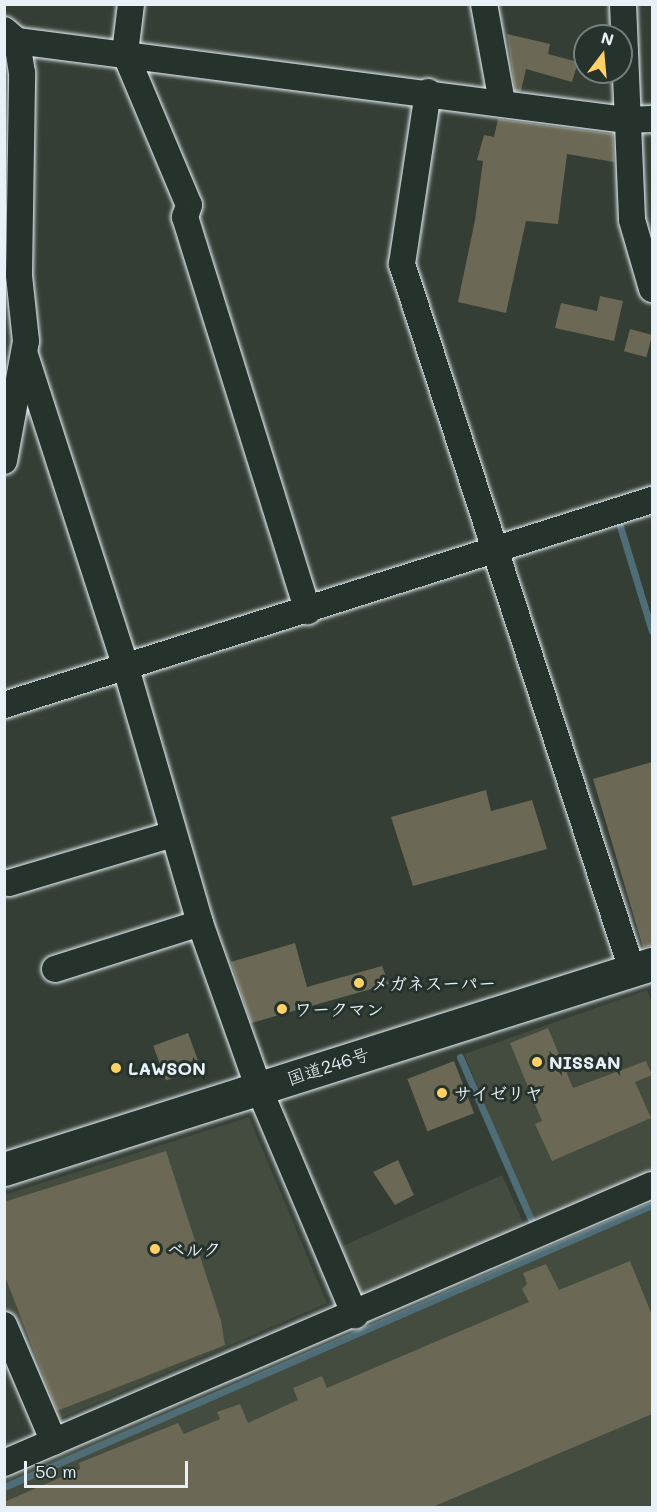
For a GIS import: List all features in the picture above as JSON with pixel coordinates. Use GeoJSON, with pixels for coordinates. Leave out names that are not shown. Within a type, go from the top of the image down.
{"type":"FeatureCollection","features":[{"type":"Feature","properties":{"kind":"highway","name":"国道246号"},"geometry":{"type":"LineString","coordinates":[[4,1168],[646,969]]}},
{"type":"Feature","properties":{"kind":"street"},"geometry":{"type":"LineString","coordinates":[[130,4],[125,53],[189,206],[185,217],[308,611]]}},
{"type":"Feature","properties":{"kind":"street"},"geometry":{"type":"LineString","coordinates":[[484,4],[502,102]]}},
{"type":"Feature","properties":{"kind":"street"},"geometry":{"type":"LineString","coordinates":[[623,4],[625,120],[632,220],[652,289]]}},
{"type":"Feature","properties":{"kind":"street"},"geometry":{"type":"LineString","coordinates":[[355,1315],[259,1089],[201,923],[126,668],[25,355],[19,275],[22,73],[11,36],[625,120],[652,119]]}},
{"type":"Feature","properties":{"kind":"street"},"geometry":{"type":"LineString","coordinates":[[428,92],[402,264],[497,552],[646,969]]}},
{"type":"Feature","properties":{"kind":"street"},"geometry":{"type":"LineString","coordinates":[[4,461],[25,355]]}},
{"type":"Feature","properties":{"kind":"street"},"geometry":{"type":"LineString","coordinates":[[4,705],[497,552],[652,500]]}},
{"type":"Feature","properties":{"kind":"street"},"geometry":{"type":"LineString","coordinates":[[9,883],[173,834]]}},
{"type":"Feature","properties":{"kind":"street"},"geometry":{"type":"LineString","coordinates":[[55,969],[201,923]]}},
{"type":"Feature","properties":{"kind":"street"},"geometry":{"type":"LineString","coordinates":[[4,1463],[355,1315],[652,1185]]}},
{"type":"Feature","properties":{"kind":"street"},"geometry":{"type":"LineString","coordinates":[[4,1325],[54,1442]]}},
{"type":"Feature","properties":{"kind":"shaded area"},"geometry":{"type":"Polygon","coordinates":[[[647,990],[652,1003],[652,1175],[535,1223],[464,1054],[647,990]]]}},
{"type":"Feature","properties":{"kind":"shaded area","name":"ベルク"},"geometry":{"type":"Polygon","coordinates":[[[249,1117],[327,1303],[54,1421],[5,1307],[4,1195],[249,1117]]]}},
{"type":"Feature","properties":{"kind":"shaded area"},"geometry":{"type":"Polygon","coordinates":[[[502,1175],[524,1225],[360,1298],[338,1248],[502,1175]]]}},
{"type":"Feature","properties":{"kind":"shaded area"},"geometry":{"type":"Polygon","coordinates":[[[652,1207],[652,1507],[5,1508],[4,1481],[652,1207]]]}},
{"type":"Feature","properties":{"kind":"building"},"geometry":{"type":"Polygon","coordinates":[[[507,34],[550,44],[548,54],[573,61],[572,82],[526,69],[521,91],[515,91],[507,34]]]}},
{"type":"Feature","properties":{"kind":"building"},"geometry":{"type":"Polygon","coordinates":[[[498,119],[613,134],[614,162],[567,154],[558,224],[526,221],[506,313],[458,302],[475,220],[483,161],[477,160],[484,135],[494,137],[498,119]]]}},
{"type":"Feature","properties":{"kind":"building"},"geometry":{"type":"Polygon","coordinates":[[[600,296],[623,301],[614,341],[555,328],[561,303],[597,311],[600,296]]]}},
{"type":"Feature","properties":{"kind":"building"},"geometry":{"type":"Polygon","coordinates":[[[630,329],[652,335],[646,357],[624,351],[630,329]]]}},
{"type":"Feature","properties":{"kind":"building"},"geometry":{"type":"Polygon","coordinates":[[[652,762],[652,946],[643,947],[593,779],[652,762]]]}},
{"type":"Feature","properties":{"kind":"building"},"geometry":{"type":"Polygon","coordinates":[[[486,790],[491,811],[532,800],[547,849],[413,886],[391,817],[486,790]]]}},
{"type":"Feature","properties":{"kind":"building"},"geometry":{"type":"Polygon","coordinates":[[[295,943],[307,987],[382,966],[389,984],[251,1023],[231,962],[295,943]]]}},
{"type":"Feature","properties":{"kind":"building"},"geometry":{"type":"Polygon","coordinates":[[[548,1028],[573,1088],[646,1061],[652,1075],[635,1082],[651,1118],[552,1161],[535,1124],[542,1121],[510,1043],[548,1028]]]}},
{"type":"Feature","properties":{"kind":"building"},"geometry":{"type":"Polygon","coordinates":[[[188,1033],[201,1068],[166,1080],[153,1046],[188,1033]]]}},
{"type":"Feature","properties":{"kind":"building"},"geometry":{"type":"Polygon","coordinates":[[[454,1061],[474,1113],[427,1131],[407,1079],[454,1061]]]}},
{"type":"Feature","properties":{"kind":"building","name":"ベルク"},"geometry":{"type":"Polygon","coordinates":[[[166,1151],[221,1321],[225,1345],[57,1411],[4,1274],[4,1202],[166,1151]]]}},
{"type":"Feature","properties":{"kind":"building"},"geometry":{"type":"Polygon","coordinates":[[[398,1160],[414,1195],[395,1205],[373,1172],[398,1160]]]}},
{"type":"Feature","properties":{"kind":"building"},"geometry":{"type":"Polygon","coordinates":[[[630,1261],[652,1315],[652,1414],[430,1508],[4,1508],[4,1502],[80,1469],[79,1463],[178,1423],[184,1434],[220,1419],[217,1412],[240,1404],[248,1423],[298,1400],[293,1388],[322,1376],[327,1388],[529,1302],[522,1289],[527,1284],[523,1273],[546,1264],[559,1290],[630,1261]]]}},
{"type":"Feature","properties":{"kind":"waterway"},"geometry":{"type":"LineString","coordinates":[[620,526],[652,631]]}},
{"type":"Feature","properties":{"kind":"waterway"},"geometry":{"type":"LineString","coordinates":[[460,1057],[533,1224]]}},
{"type":"Feature","properties":{"kind":"waterway"},"geometry":{"type":"LineString","coordinates":[[4,1487],[652,1205]]}},
{"type":"Feature","properties":{"kind":"place","name":"メガネスーパー"},"geometry":{"type":"Point","coordinates":[359,983]}},
{"type":"Feature","properties":{"kind":"place","name":"ワークマン"},"geometry":{"type":"Point","coordinates":[282,1009]}},
{"type":"Feature","properties":{"kind":"place","name":"NISSAN"},"geometry":{"type":"Point","coordinates":[537,1062]}},
{"type":"Feature","properties":{"kind":"place","name":"LAWSON"},"geometry":{"type":"Point","coordinates":[116,1068]}},
{"type":"Feature","properties":{"kind":"place","name":"サイゼリヤ"},"geometry":{"type":"Point","coordinates":[442,1093]}},
{"type":"Feature","properties":{"kind":"place","name":"ベルク"},"geometry":{"type":"Point","coordinates":[155,1249]}}]}
